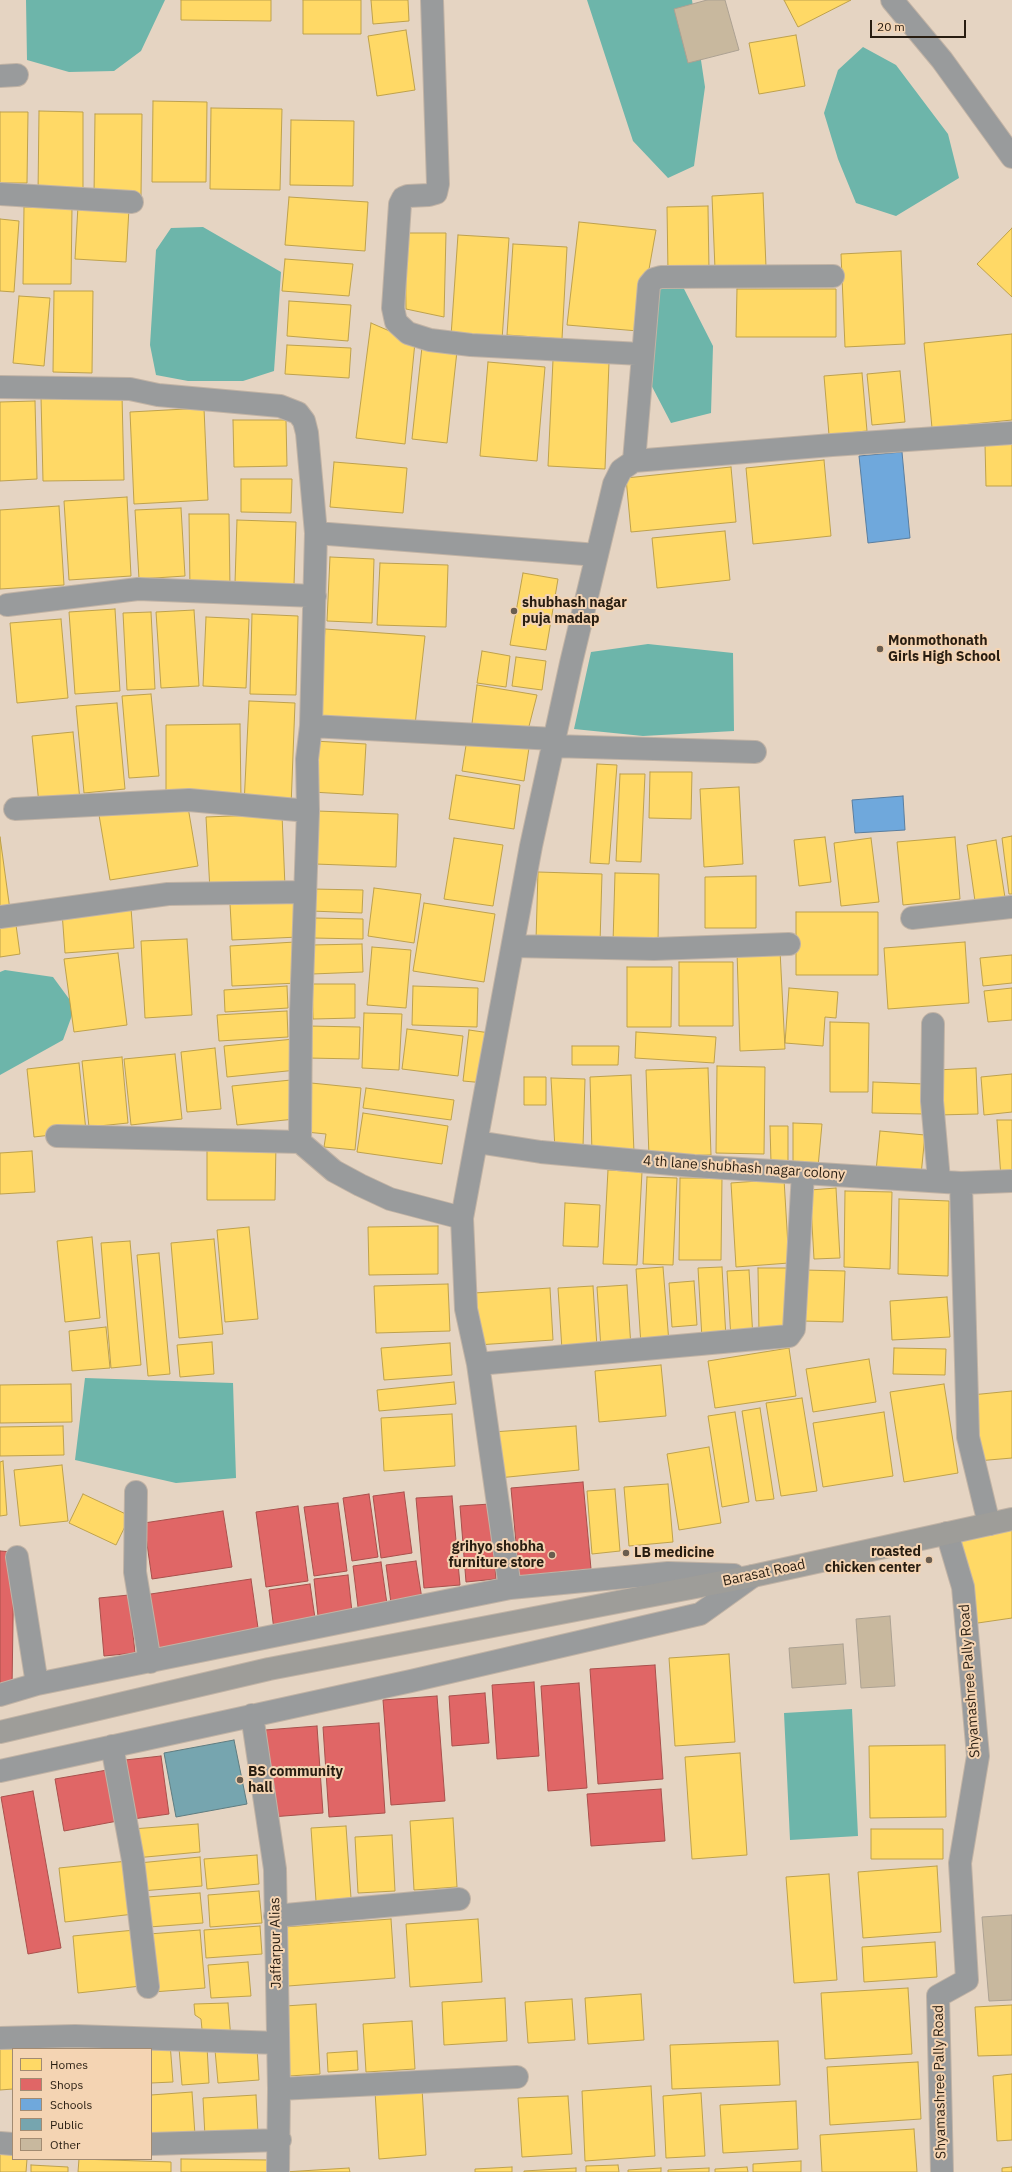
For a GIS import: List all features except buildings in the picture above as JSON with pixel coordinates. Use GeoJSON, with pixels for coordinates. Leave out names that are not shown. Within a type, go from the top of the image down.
{"type":"FeatureCollection","features":[{"type":"Feature","properties":{"kind":"main road","name":"Barasat Road"},"geometry":{"type":"LineString","coordinates":[[0,1732],[269,1669],[562,1611],[752,1576],[1012,1519]]}},
{"type":"Feature","properties":{"kind":"street"},"geometry":{"type":"LineString","coordinates":[[432,0],[438,184],[436,193],[429,195],[408,196],[403,198],[400,204],[393,308],[396,322],[408,333],[437,341],[471,345],[641,354]]}},
{"type":"Feature","properties":{"kind":"street"},"geometry":{"type":"LineString","coordinates":[[892,0],[942,60],[1012,157]]}},
{"type":"Feature","properties":{"kind":"street"},"geometry":{"type":"LineString","coordinates":[[0,194],[132,202]]}},
{"type":"Feature","properties":{"kind":"street"},"geometry":{"type":"LineString","coordinates":[[634,461],[641,354],[649,286],[654,279],[661,277],[833,276]]}},
{"type":"Feature","properties":{"kind":"street"},"geometry":{"type":"LineString","coordinates":[[0,387],[130,389],[158,395],[280,406],[298,413],[304,421],[308,433],[316,533],[311,726],[306,759],[308,811],[304,892],[300,1142]]}},
{"type":"Feature","properties":{"kind":"street"},"geometry":{"type":"LineString","coordinates":[[510,1588],[478,1364],[466,1309],[462,1218],[531,846],[614,484],[621,470],[634,461],[1012,433]]}},
{"type":"Feature","properties":{"kind":"street"},"geometry":{"type":"LineString","coordinates":[[316,533],[597,555]]}},
{"type":"Feature","properties":{"kind":"street"},"geometry":{"type":"LineString","coordinates":[[7,605],[138,589],[315,596]]}},
{"type":"Feature","properties":{"kind":"street"},"geometry":{"type":"LineString","coordinates":[[311,726],[554,742],[755,752]]}},
{"type":"Feature","properties":{"kind":"street"},"geometry":{"type":"LineString","coordinates":[[15,809],[189,800],[308,811]]}},
{"type":"Feature","properties":{"kind":"street"},"geometry":{"type":"LineString","coordinates":[[0,917],[168,894],[304,892]]}},
{"type":"Feature","properties":{"kind":"street"},"geometry":{"type":"LineString","coordinates":[[912,918],[1012,907]]}},
{"type":"Feature","properties":{"kind":"street"},"geometry":{"type":"LineString","coordinates":[[513,946],[654,948],[789,944]]}},
{"type":"Feature","properties":{"kind":"street"},"geometry":{"type":"LineString","coordinates":[[933,1024],[932,1100],[939,1180]]}},
{"type":"Feature","properties":{"kind":"street"},"geometry":{"type":"LineString","coordinates":[[57,1136],[300,1142],[334,1171],[360,1185],[390,1199],[462,1218]]}},
{"type":"Feature","properties":{"kind":"street","name":"4 th lane shubhash nagar colony"},"geometry":{"type":"LineString","coordinates":[[477,1142],[541,1152],[694,1166],[939,1180],[961,1183],[1012,1181]]}},
{"type":"Feature","properties":{"kind":"street"},"geometry":{"type":"LineString","coordinates":[[478,1364],[789,1336],[794,1329],[803,1173]]}},
{"type":"Feature","properties":{"kind":"street"},"geometry":{"type":"LineString","coordinates":[[961,1183],[968,1437],[989,1524]]}},
{"type":"Feature","properties":{"kind":"street"},"geometry":{"type":"LineString","coordinates":[[136,1492],[135,1572],[150,1662]]}},
{"type":"Feature","properties":{"kind":"street","name":"Shyamashree Pally Road"},"geometry":{"type":"LineString","coordinates":[[942,2172],[938,1996],[967,1980],[960,1863],[978,1756],[963,1587],[947,1533]]}},
{"type":"Feature","properties":{"kind":"street"},"geometry":{"type":"LineString","coordinates":[[17,1556],[37,1684]]}},
{"type":"Feature","properties":{"kind":"street"},"geometry":{"type":"LineString","coordinates":[[0,1695],[37,1684],[510,1588],[668,1573],[752,1576]]}},
{"type":"Feature","properties":{"kind":"street"},"geometry":{"type":"LineString","coordinates":[[0,1771],[411,1681],[700,1614],[752,1576]]}},
{"type":"Feature","properties":{"kind":"street","name":"Jaffarpur Alias"},"geometry":{"type":"LineString","coordinates":[[252,1715],[275,1869],[280,2140],[278,2172]]}},
{"type":"Feature","properties":{"kind":"street"},"geometry":{"type":"LineString","coordinates":[[112,1746],[133,1860],[148,1987]]}},
{"type":"Feature","properties":{"kind":"street"},"geometry":{"type":"LineString","coordinates":[[275,1916],[459,1899]]}},
{"type":"Feature","properties":{"kind":"street"},"geometry":{"type":"LineString","coordinates":[[0,2038],[75,2036],[278,2043]]}},
{"type":"Feature","properties":{"kind":"street"},"geometry":{"type":"LineString","coordinates":[[279,2088],[517,2077]]}},
{"type":"Feature","properties":{"kind":"street"},"geometry":{"type":"LineString","coordinates":[[152,2144],[280,2140]]}},
{"type":"Feature","properties":{"kind":"street"},"geometry":{"type":"LineString","coordinates":[[0,2143],[12,2144]]}},
{"type":"Feature","properties":{"kind":"water"},"geometry":{"type":"Polygon","coordinates":[[[26,0],[165,0],[141,51],[114,71],[69,72],[27,60],[26,0]]]}},
{"type":"Feature","properties":{"kind":"water"},"geometry":{"type":"Polygon","coordinates":[[[587,0],[692,0],[705,87],[694,166],[668,178],[633,141],[587,0]]]}},
{"type":"Feature","properties":{"kind":"water"},"geometry":{"type":"Polygon","coordinates":[[[863,47],[896,65],[948,134],[959,178],[896,216],[856,203],[838,159],[824,113],[838,70],[863,47]]]}},
{"type":"Feature","properties":{"kind":"water"},"geometry":{"type":"Polygon","coordinates":[[[203,227],[281,272],[274,371],[243,381],[188,381],[156,375],[150,345],[156,250],[171,228],[203,227]]]}},
{"type":"Feature","properties":{"kind":"water"},"geometry":{"type":"Polygon","coordinates":[[[679,279],[713,346],[711,413],[671,423],[647,377],[651,290],[679,279]]]}},
{"type":"Feature","properties":{"kind":"water"},"geometry":{"type":"Polygon","coordinates":[[[648,644],[733,653],[734,731],[643,736],[574,729],[591,652],[648,644]]]}},
{"type":"Feature","properties":{"kind":"water"},"geometry":{"type":"Polygon","coordinates":[[[5,970],[53,977],[75,1007],[63,1040],[0,1075],[0,972],[5,970]]]}},
{"type":"Feature","properties":{"kind":"water"},"geometry":{"type":"Polygon","coordinates":[[[85,1378],[233,1383],[236,1478],[176,1483],[75,1460],[85,1378]]]}},
{"type":"Feature","properties":{"kind":"water"},"geometry":{"type":"Polygon","coordinates":[[[852,1709],[858,1836],[790,1840],[784,1713],[852,1709]]]}},
{"type":"Feature","properties":{"kind":"place","name":"shubhash nagar puja madap"},"geometry":{"type":"Point","coordinates":[514,611]}},
{"type":"Feature","properties":{"kind":"place","name":"Monmothonath Girls High School"},"geometry":{"type":"Point","coordinates":[880,649]}},
{"type":"Feature","properties":{"kind":"place","name":"LB medicine"},"geometry":{"type":"Point","coordinates":[626,1553]}},
{"type":"Feature","properties":{"kind":"place","name":"grihyo shobha furniture store"},"geometry":{"type":"Point","coordinates":[552,1555]}},
{"type":"Feature","properties":{"kind":"place","name":"roasted chicken center"},"geometry":{"type":"Point","coordinates":[929,1560]}},
{"type":"Feature","properties":{"kind":"place","name":"BS community hall"},"geometry":{"type":"Point","coordinates":[240,1780]}}]}
